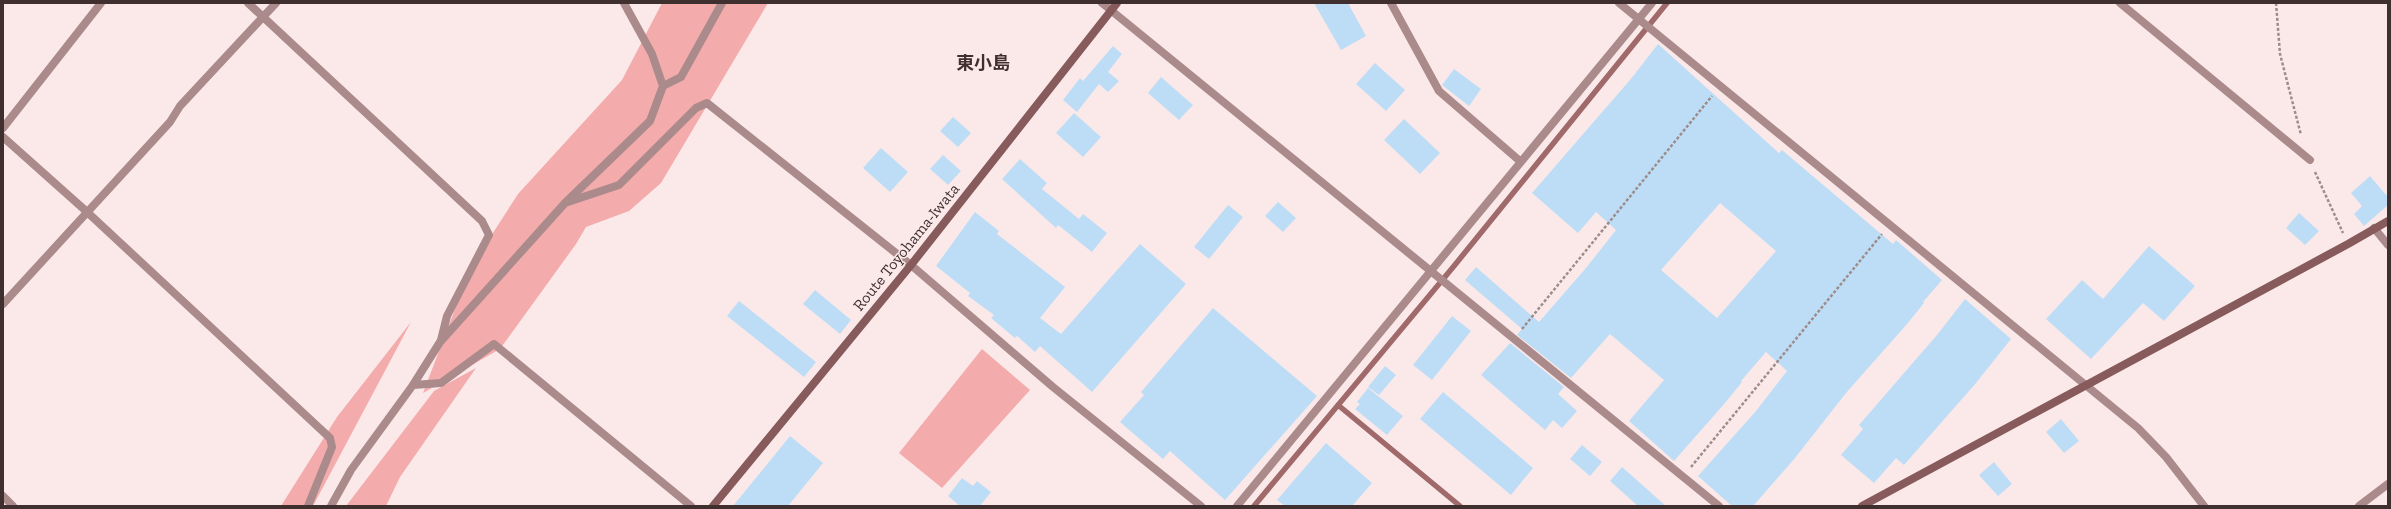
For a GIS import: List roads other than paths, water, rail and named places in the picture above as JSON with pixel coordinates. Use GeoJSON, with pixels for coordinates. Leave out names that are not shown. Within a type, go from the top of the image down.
{"type":"FeatureCollection","features":[{"type":"Feature","properties":{"kind":"main road","name":"Route Toyohama-Iwata"},"geometry":{"type":"LineString","coordinates":[[713,506],[911,265],[1118,3]]}},
{"type":"Feature","properties":{"kind":"main road"},"geometry":{"type":"LineString","coordinates":[[1862,506],[2348,244],[2388,220]]}},
{"type":"Feature","properties":{"kind":"street"},"geometry":{"type":"LineString","coordinates":[[3,128],[100,3]]}},
{"type":"Feature","properties":{"kind":"street"},"geometry":{"type":"LineString","coordinates":[[248,3],[482,221],[489,235],[447,316],[440,342]]}},
{"type":"Feature","properties":{"kind":"street"},"geometry":{"type":"LineString","coordinates":[[3,304],[86,211],[170,122],[180,106],[276,3]]}},
{"type":"Feature","properties":{"kind":"street"},"geometry":{"type":"LineString","coordinates":[[330,506],[351,470],[413,385],[440,342],[565,203],[650,121],[662,86],[652,54],[624,3]]}},
{"type":"Feature","properties":{"kind":"street"},"geometry":{"type":"LineString","coordinates":[[662,86],[682,77],[722,3]]}},
{"type":"Feature","properties":{"kind":"street"},"geometry":{"type":"LineString","coordinates":[[1102,3],[1719,506]]}},
{"type":"Feature","properties":{"kind":"street"},"geometry":{"type":"LineString","coordinates":[[1401,3],[1393,7],[1439,91],[1521,162]]}},
{"type":"Feature","properties":{"kind":"street"},"geometry":{"type":"LineString","coordinates":[[1619,3],[2138,428],[2166,457],[2204,506]]}},
{"type":"Feature","properties":{"kind":"street"},"geometry":{"type":"LineString","coordinates":[[1237,506],[1652,3]]}},
{"type":"Feature","properties":{"kind":"street"},"geometry":{"type":"LineString","coordinates":[[2120,3],[2310,160]]}},
{"type":"Feature","properties":{"kind":"street"},"geometry":{"type":"LineString","coordinates":[[565,203],[618,185],[696,108],[707,103],[911,265],[1053,386],[1201,506]]}},
{"type":"Feature","properties":{"kind":"street"},"geometry":{"type":"LineString","coordinates":[[3,137],[86,211],[330,438],[332,447],[308,506]]}},
{"type":"Feature","properties":{"kind":"street"},"geometry":{"type":"LineString","coordinates":[[2374,228],[2388,245]]}},
{"type":"Feature","properties":{"kind":"street"},"geometry":{"type":"LineString","coordinates":[[413,385],[441,384],[494,344],[691,506]]}},
{"type":"Feature","properties":{"kind":"street"},"geometry":{"type":"LineString","coordinates":[[2359,506],[2388,484]]}},
{"type":"Feature","properties":{"kind":"street"},"geometry":{"type":"LineString","coordinates":[[3,496],[14,506]]}},
{"type":"Feature","properties":{"kind":"waterway"},"geometry":{"type":"LineString","coordinates":[[1254,506],[1454,266],[1667,3]]}},
{"type":"Feature","properties":{"kind":"waterway"},"geometry":{"type":"LineString","coordinates":[[1338,405],[1460,506]]}},
{"type":"Feature","properties":{"kind":"district","name":"東小島"},"geometry":{"type":"Point","coordinates":[983,63]}}]}
